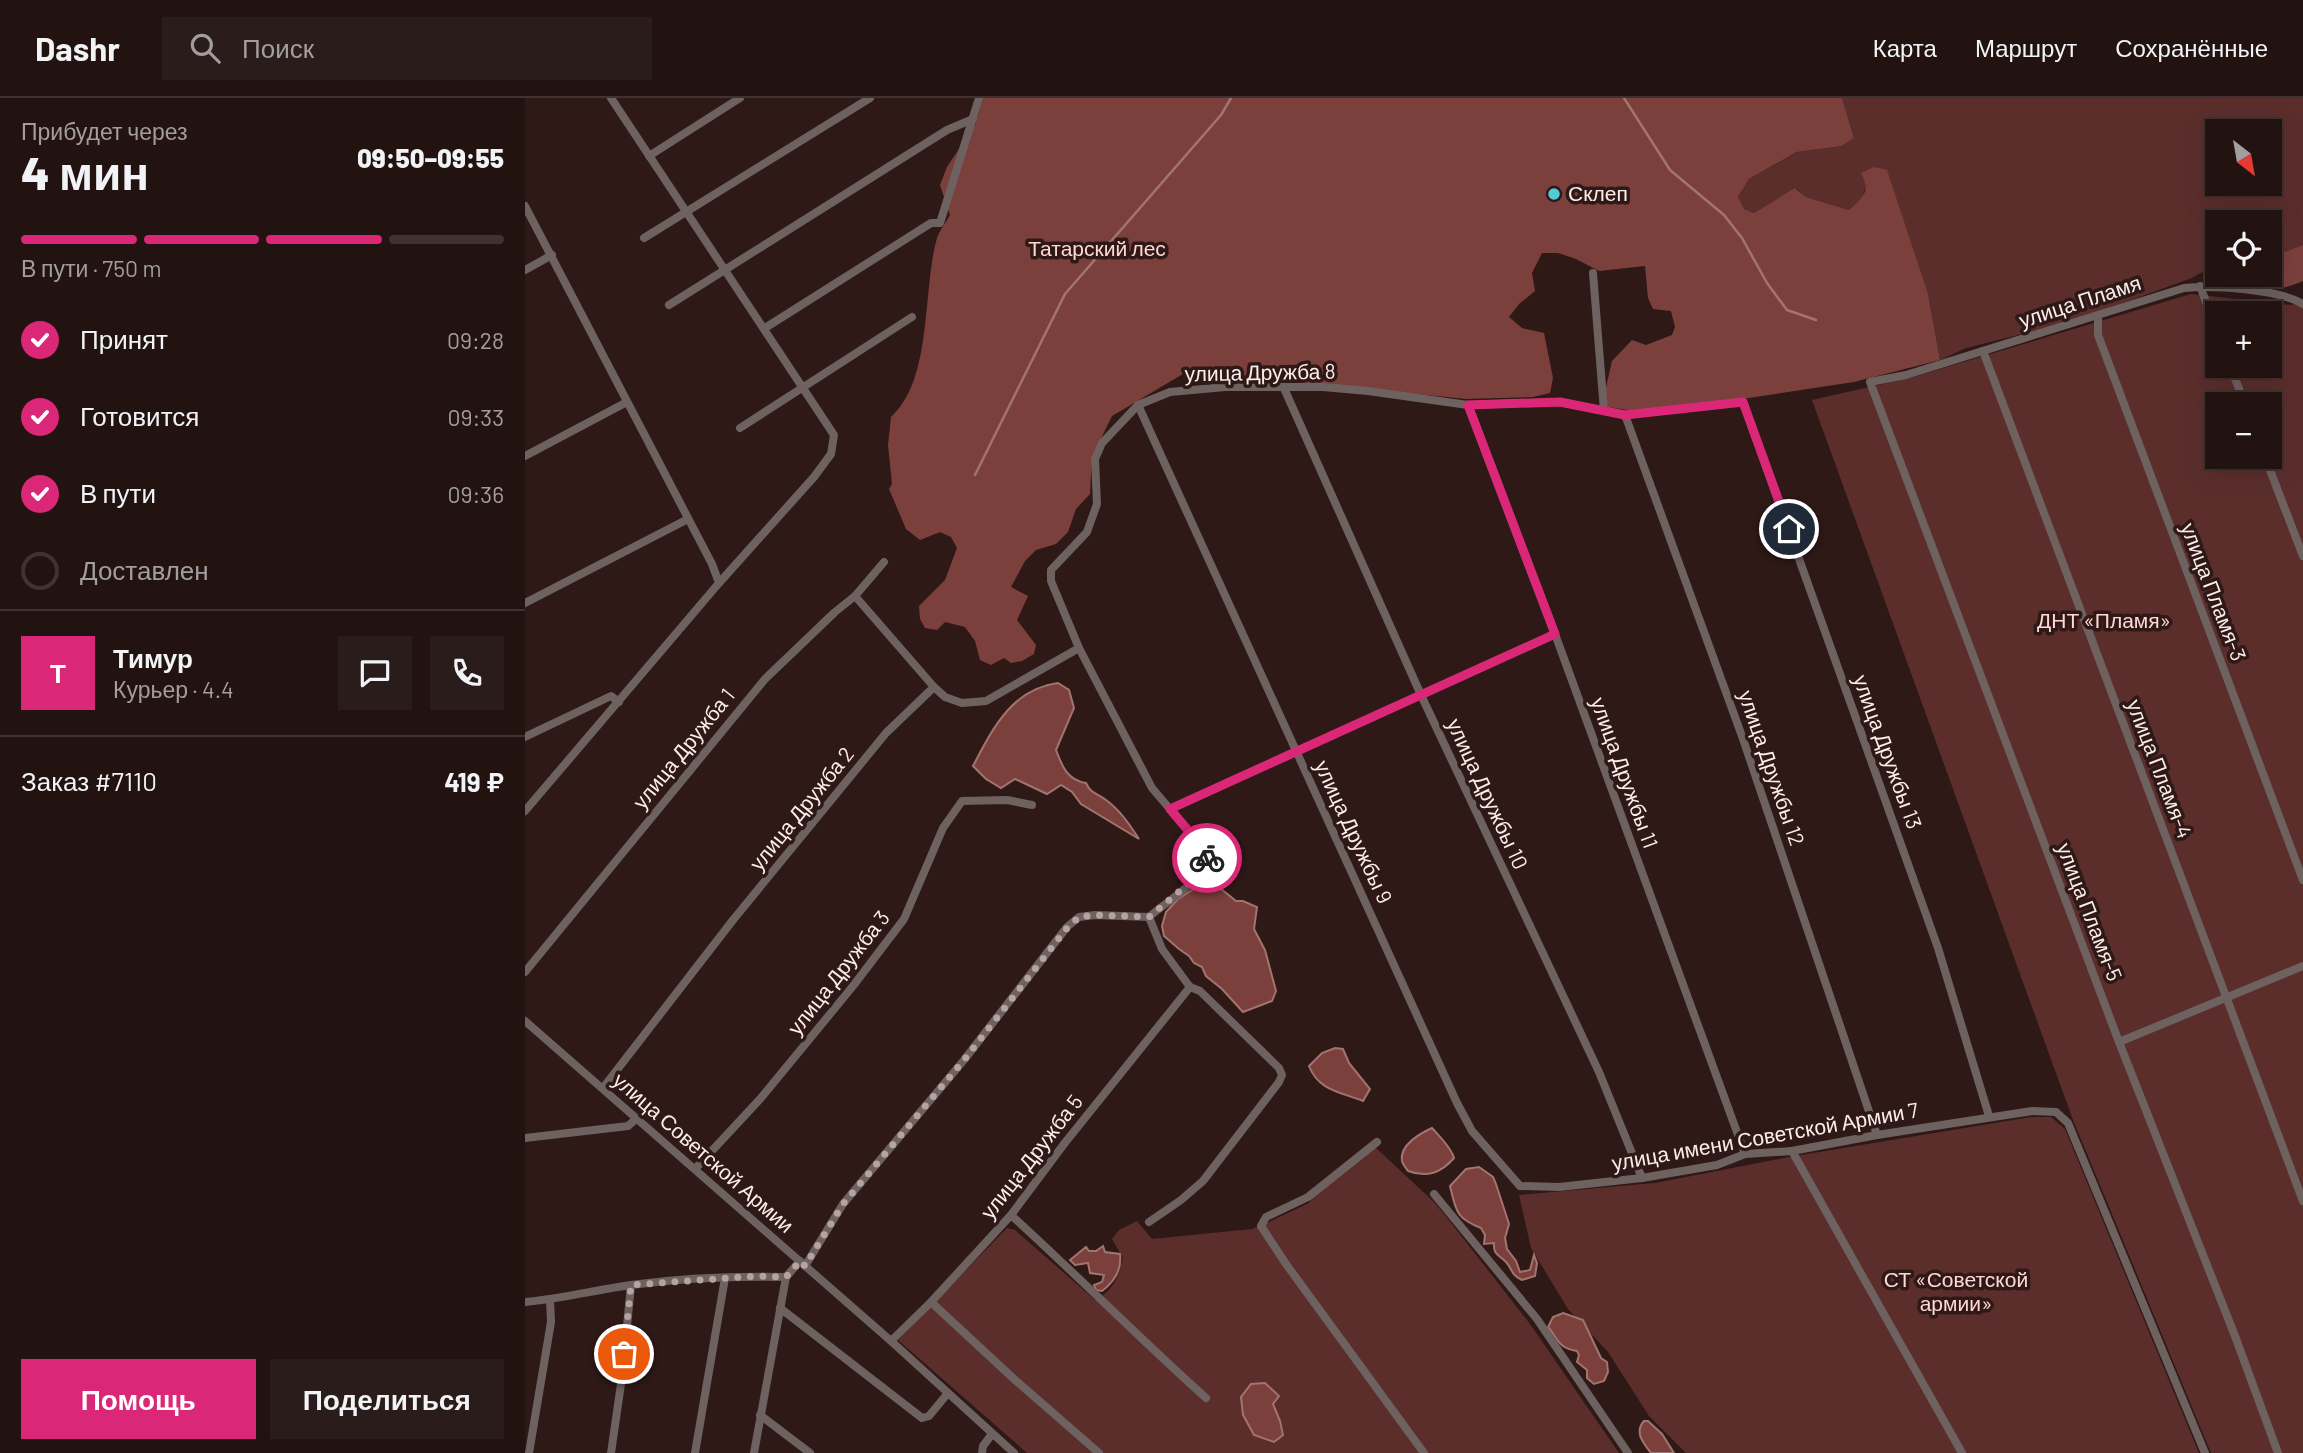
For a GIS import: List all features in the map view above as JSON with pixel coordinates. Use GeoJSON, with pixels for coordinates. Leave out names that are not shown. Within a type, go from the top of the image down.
{"type":"FeatureCollection","features":[{"type":"Feature","properties":{"kind":"street"},"geometry":{"type":"LineString","coordinates":[[525,811],[719,583],[814,477],[831,454],[834,435],[611,98]]}},
{"type":"Feature","properties":{"kind":"street"},"geometry":{"type":"LineString","coordinates":[[649,156],[740,98]]}},
{"type":"Feature","properties":{"kind":"street"},"geometry":{"type":"LineString","coordinates":[[644,238],[870,98]]}},
{"type":"Feature","properties":{"kind":"street"},"geometry":{"type":"LineString","coordinates":[[765,328],[931,223],[940,223],[979,98]]}},
{"type":"Feature","properties":{"kind":"street"},"geometry":{"type":"LineString","coordinates":[[669,305],[947,130],[973,119]]}},
{"type":"Feature","properties":{"kind":"street"},"geometry":{"type":"LineString","coordinates":[[525,206],[712,564],[719,583]]}},
{"type":"Feature","properties":{"kind":"street"},"geometry":{"type":"LineString","coordinates":[[525,270],[552,256]]}},
{"type":"Feature","properties":{"kind":"street"},"geometry":{"type":"LineString","coordinates":[[1593,273],[1604,411]]}},
{"type":"Feature","properties":{"kind":"street"},"geometry":{"type":"LineString","coordinates":[[2200,286],[2206,301]]}},
{"type":"Feature","properties":{"kind":"street","name":"улица Пламя"},"geometry":{"type":"LineString","coordinates":[[1870,382],[1906,375],[2184,288],[2231,287],[2290,298],[2303,304]]}},
{"type":"Feature","properties":{"kind":"street","name":"улица Пламя-3"},"geometry":{"type":"LineString","coordinates":[[2098,316],[2098,335],[2303,880]]}},
{"type":"Feature","properties":{"kind":"street"},"geometry":{"type":"LineString","coordinates":[[740,428],[912,317]]}},
{"type":"Feature","properties":{"kind":"street","name":"улица Пламя-4"},"geometry":{"type":"LineString","coordinates":[[1983,351],[2303,1201]]}},
{"type":"Feature","properties":{"kind":"street","name":"улица Пламя-5"},"geometry":{"type":"LineString","coordinates":[[1870,382],[2119,1042],[2235,1336],[2278,1453]]}},
{"type":"Feature","properties":{"kind":"street","name":"улица Дружба 8"},"geometry":{"type":"LineString","coordinates":[[1149,917],[1199,875],[1208,857],[1152,788],[1079,648],[1051,581],[1051,570],[1087,532],[1097,504],[1095,458],[1102,443],[1138,405],[1170,392],[1283,386],[1368,391],[1468,405],[1560,402],[1625,415],[1743,402]]}},
{"type":"Feature","properties":{"kind":"street","name":"улица Дружбы 10"},"geometry":{"type":"LineString","coordinates":[[1283,386],[1421,695],[1599,1072],[1642,1178]]}},
{"type":"Feature","properties":{"kind":"street"},"geometry":{"type":"LineString","coordinates":[[525,456],[627,402]]}},
{"type":"Feature","properties":{"kind":"street","name":"улица Дружбы 13"},"geometry":{"type":"LineString","coordinates":[[1743,402],[1938,948],[1989,1116]]}},
{"type":"Feature","properties":{"kind":"street","name":"улица Дружбы 9"},"geometry":{"type":"LineString","coordinates":[[1138,405],[1457,1102],[1472,1131],[1520,1186]]}},
{"type":"Feature","properties":{"kind":"street","name":"улица Дружбы 11"},"geometry":{"type":"LineString","coordinates":[[1468,405],[1555,634],[1745,1154]]}},
{"type":"Feature","properties":{"kind":"street","name":"улица Дружбы 12"},"geometry":{"type":"LineString","coordinates":[[1625,415],[1743,739],[1877,1135]]}},
{"type":"Feature","properties":{"kind":"street"},"geometry":{"type":"LineString","coordinates":[[2270,469],[2303,556]]}},
{"type":"Feature","properties":{"kind":"street"},"geometry":{"type":"LineString","coordinates":[[525,603],[688,519]]}},
{"type":"Feature","properties":{"kind":"street","name":"улица Дружба 1"},"geometry":{"type":"LineString","coordinates":[[525,972],[765,680],[855,596],[884,562]]}},
{"type":"Feature","properties":{"kind":"street"},"geometry":{"type":"LineString","coordinates":[[855,596],[934,687],[945,697],[961,703],[986,701],[1079,648]]}},
{"type":"Feature","properties":{"kind":"street"},"geometry":{"type":"LineString","coordinates":[[1170,809],[1555,634]]}},
{"type":"Feature","properties":{"kind":"street","name":"улица Дружба 2"},"geometry":{"type":"LineString","coordinates":[[603,1088],[733,920],[886,733],[934,687]]}},
{"type":"Feature","properties":{"kind":"street"},"geometry":{"type":"LineString","coordinates":[[525,737],[611,696],[619,702]]}},
{"type":"Feature","properties":{"kind":"street","name":"улица Дружба 3"},"geometry":{"type":"LineString","coordinates":[[695,1169],[761,1098],[904,919],[943,828],[963,801],[1007,800],[1032,805]]}},
{"type":"Feature","properties":{"kind":"street"},"geometry":{"type":"LineString","coordinates":[[754,1453],[786,1277],[802,1263],[843,1204],[964,1060],[1067,928],[1079,917],[1149,917],[1162,949],[1190,987],[1200,991],[1279,1068],[1282,1075],[1203,1181],[1149,1222]]}},
{"type":"Feature","properties":{"kind":"street"},"geometry":{"type":"LineString","coordinates":[[2119,1042],[2303,966]]}},
{"type":"Feature","properties":{"kind":"street","name":"улица Дружба 5"},"geometry":{"type":"LineString","coordinates":[[891,1341],[1011,1215],[1064,1144],[1190,987]]}},
{"type":"Feature","properties":{"kind":"street","name":"улица Советской Армии"},"geometry":{"type":"LineString","coordinates":[[525,1021],[891,1341],[1014,1453]]}},
{"type":"Feature","properties":{"kind":"street","name":"улица имени Советской Армии 7"},"geometry":{"type":"LineString","coordinates":[[1520,1186],[1559,1187],[1642,1178],[1717,1165],[1745,1154],[1792,1151],[1989,1116],[2032,1111],[2056,1112],[2068,1124],[2204,1453]]}},
{"type":"Feature","properties":{"kind":"street"},"geometry":{"type":"LineString","coordinates":[[525,1138],[628,1126],[636,1118]]}},
{"type":"Feature","properties":{"kind":"street"},"geometry":{"type":"LineString","coordinates":[[1377,1142],[1308,1197],[1266,1217],[1261,1226],[1424,1453]]}},
{"type":"Feature","properties":{"kind":"street"},"geometry":{"type":"LineString","coordinates":[[1792,1151],[1962,1453]]}},
{"type":"Feature","properties":{"kind":"street"},"geometry":{"type":"LineString","coordinates":[[1434,1194],[1537,1320],[1628,1453]]}},
{"type":"Feature","properties":{"kind":"street"},"geometry":{"type":"LineString","coordinates":[[1011,1215],[1206,1398]]}},
{"type":"Feature","properties":{"kind":"street"},"geometry":{"type":"LineString","coordinates":[[525,1302],[631,1285],[725,1278],[786,1277]]}},
{"type":"Feature","properties":{"kind":"street"},"geometry":{"type":"LineString","coordinates":[[695,1453],[725,1278]]}},
{"type":"Feature","properties":{"kind":"street"},"geometry":{"type":"LineString","coordinates":[[611,1453],[631,1285]]}},
{"type":"Feature","properties":{"kind":"street"},"geometry":{"type":"LineString","coordinates":[[529,1453],[551,1322],[550,1300]]}},
{"type":"Feature","properties":{"kind":"street"},"geometry":{"type":"LineString","coordinates":[[931,1302],[1099,1453]]}},
{"type":"Feature","properties":{"kind":"street"},"geometry":{"type":"LineString","coordinates":[[780,1308],[922,1418],[929,1416],[948,1393]]}},
{"type":"Feature","properties":{"kind":"street"},"geometry":{"type":"LineString","coordinates":[[761,1415],[810,1453]]}},
{"type":"Feature","properties":{"kind":"street"},"geometry":{"type":"LineString","coordinates":[[982,1453],[983,1446],[992,1434]]}},
{"type":"Feature","properties":{"kind":"green space","name":"Татарский лес"},"geometry":{"type":"Polygon","coordinates":[[[983,98],[1842,98],[1854,138],[1842,146],[1797,152],[1749,179],[1738,197],[1744,209],[1754,213],[1795,188],[1806,197],[1849,210],[1864,194],[1865,185],[1861,173],[1874,167],[1887,170],[1928,294],[1940,360],[1854,382],[1689,407],[1634,411],[1608,407],[1604,396],[1612,361],[1632,340],[1646,345],[1672,335],[1675,327],[1671,311],[1653,309],[1648,298],[1645,266],[1599,271],[1558,253],[1542,253],[1532,273],[1535,291],[1519,304],[1509,317],[1522,328],[1544,333],[1553,378],[1550,393],[1533,397],[1466,399],[1188,371],[1112,416],[1092,457],[1090,494],[1076,509],[1068,532],[1056,544],[1036,550],[1025,561],[1011,587],[1028,596],[1017,620],[1036,645],[1034,654],[1022,661],[1011,663],[1004,658],[991,665],[980,660],[975,641],[965,627],[945,622],[937,630],[925,628],[920,619],[919,606],[945,580],[957,548],[951,537],[940,532],[920,540],[906,529],[889,489],[892,484],[888,445],[891,417],[904,401],[920,358],[932,259],[937,238],[950,215],[940,185],[947,167],[975,125],[983,98]]]}},
{"type":"Feature","properties":{"kind":"green space"},"geometry":{"type":"Polygon","coordinates":[[[1842,98],[2303,98],[2303,245],[2282,253],[2282,210],[2205,210],[2205,271],[2192,278],[2070,322],[1966,348],[1940,360],[1928,294],[1866,183],[1863,197],[1849,210],[1806,197],[1796,188],[1754,213],[1744,209],[1738,197],[1749,179],[1798,152],[1842,146],[1854,138],[1842,98]]]}},
{"type":"Feature","properties":{"kind":"green space"},"geometry":{"type":"Polygon","coordinates":[[[2303,245],[2303,281],[2276,289],[2251,287],[2282,287],[2282,253],[2303,245]]]}},
{"type":"Feature","properties":{"kind":"green space","name":"ДНТ «Пламя»"},"geometry":{"type":"Polygon","coordinates":[[[2191,294],[2255,301],[2205,301],[2205,378],[2282,378],[2282,304],[2291,305],[2303,300],[2303,1453],[2211,1453],[2073,1120],[1812,400],[1910,378],[2191,294]]]}},
{"type":"Feature","properties":{"kind":"green space","name":"СТ «Советской армии»"},"geometry":{"type":"Polygon","coordinates":[[[2031,1117],[2051,1117],[2065,1129],[2199,1453],[1686,1453],[1649,1416],[1608,1352],[1568,1309],[1531,1248],[1519,1195],[1655,1183],[1789,1157],[2031,1117]]]}},
{"type":"Feature","properties":{"kind":"green space"},"geometry":{"type":"Polygon","coordinates":[[[1375,1147],[1434,1202],[1452,1224],[1530,1324],[1619,1453],[1027,1453],[898,1340],[1007,1228],[1015,1230],[1095,1300],[1111,1288],[1119,1272],[1123,1258],[1112,1239],[1119,1230],[1137,1221],[1152,1239],[1252,1229],[1309,1203],[1319,1191],[1375,1147]]]}},
{"type":"Feature","properties":{"kind":"water"},"geometry":{"type":"Polygon","coordinates":[[[1058,683],[1069,690],[1074,708],[1056,750],[1063,767],[1074,779],[1086,783],[1092,791],[1116,808],[1139,839],[1081,804],[1072,792],[1061,785],[1047,794],[1015,779],[1001,788],[986,779],[973,766],[988,738],[1016,702],[1028,693],[1058,683]]]}},
{"type":"Feature","properties":{"kind":"water"},"geometry":{"type":"Polygon","coordinates":[[[1209,879],[1236,901],[1257,907],[1254,929],[1265,950],[1276,991],[1272,1001],[1243,1012],[1206,976],[1202,967],[1164,936],[1162,926],[1166,912],[1178,899],[1209,879]]]}},
{"type":"Feature","properties":{"kind":"water"},"geometry":{"type":"Polygon","coordinates":[[[1335,1048],[1343,1049],[1349,1063],[1370,1089],[1363,1101],[1331,1089],[1313,1074],[1309,1066],[1322,1053],[1335,1048]]]}},
{"type":"Feature","properties":{"kind":"water"},"geometry":{"type":"Polygon","coordinates":[[[1432,1128],[1448,1146],[1454,1158],[1433,1173],[1408,1171],[1402,1161],[1404,1150],[1412,1140],[1432,1128]]]}},
{"type":"Feature","properties":{"kind":"water"},"geometry":{"type":"Polygon","coordinates":[[[1479,1167],[1493,1177],[1496,1184],[1509,1224],[1505,1238],[1507,1249],[1520,1272],[1530,1270],[1534,1255],[1537,1263],[1535,1276],[1522,1280],[1516,1276],[1496,1252],[1494,1243],[1484,1244],[1485,1235],[1481,1228],[1466,1221],[1458,1212],[1450,1186],[1466,1169],[1479,1167]]]}},
{"type":"Feature","properties":{"kind":"water"},"geometry":{"type":"Polygon","coordinates":[[[1103,1246],[1105,1252],[1120,1254],[1120,1265],[1110,1284],[1102,1291],[1096,1290],[1094,1285],[1102,1282],[1104,1275],[1090,1273],[1088,1263],[1075,1265],[1070,1260],[1086,1247],[1089,1251],[1096,1251],[1103,1246]]]}},
{"type":"Feature","properties":{"kind":"water"},"geometry":{"type":"Polygon","coordinates":[[[1563,1313],[1583,1320],[1601,1358],[1607,1362],[1608,1372],[1604,1381],[1594,1384],[1587,1378],[1587,1370],[1577,1362],[1577,1351],[1562,1346],[1548,1327],[1553,1317],[1563,1313]]]}},
{"type":"Feature","properties":{"kind":"water"},"geometry":{"type":"Polygon","coordinates":[[[1265,1383],[1279,1396],[1273,1404],[1283,1435],[1274,1442],[1254,1435],[1243,1415],[1241,1397],[1251,1384],[1265,1383]]]}},
{"type":"Feature","properties":{"kind":"water"},"geometry":{"type":"Polygon","coordinates":[[[1644,1421],[1648,1421],[1662,1434],[1674,1453],[1651,1453],[1640,1433],[1644,1421]]]}},
{"type":"Feature","properties":{"kind":"waterway"},"geometry":{"type":"LineString","coordinates":[[975,475],[1065,294],[1221,115],[1231,98]]}},
{"type":"Feature","properties":{"kind":"waterway"},"geometry":{"type":"LineString","coordinates":[[1624,98],[1670,170],[1724,215],[1742,238],[1767,283],[1787,310],[1816,320]]}},
{"type":"Feature","properties":{"kind":"way so far"},"geometry":{"type":"LineString","coordinates":[[624,1354],[631,1285],[757,1276],[786,1277],[800,1261],[805,1266],[843,1204],[964,1060],[1067,928],[1079,917],[1149,917],[1199,875],[1207,858]]}},
{"type":"Feature","properties":{"kind":"place","name":"Склеп"},"geometry":{"type":"Point","coordinates":[1554,194]}},
{"type":"Feature","properties":{"kind":"route"},"geometry":{"type":"LineString","coordinates":[[1207,858],[1203,848],[1170,809],[1555,634],[1468,405],[1560,402],[1625,415],[1743,402],[1789,529]]}}]}
